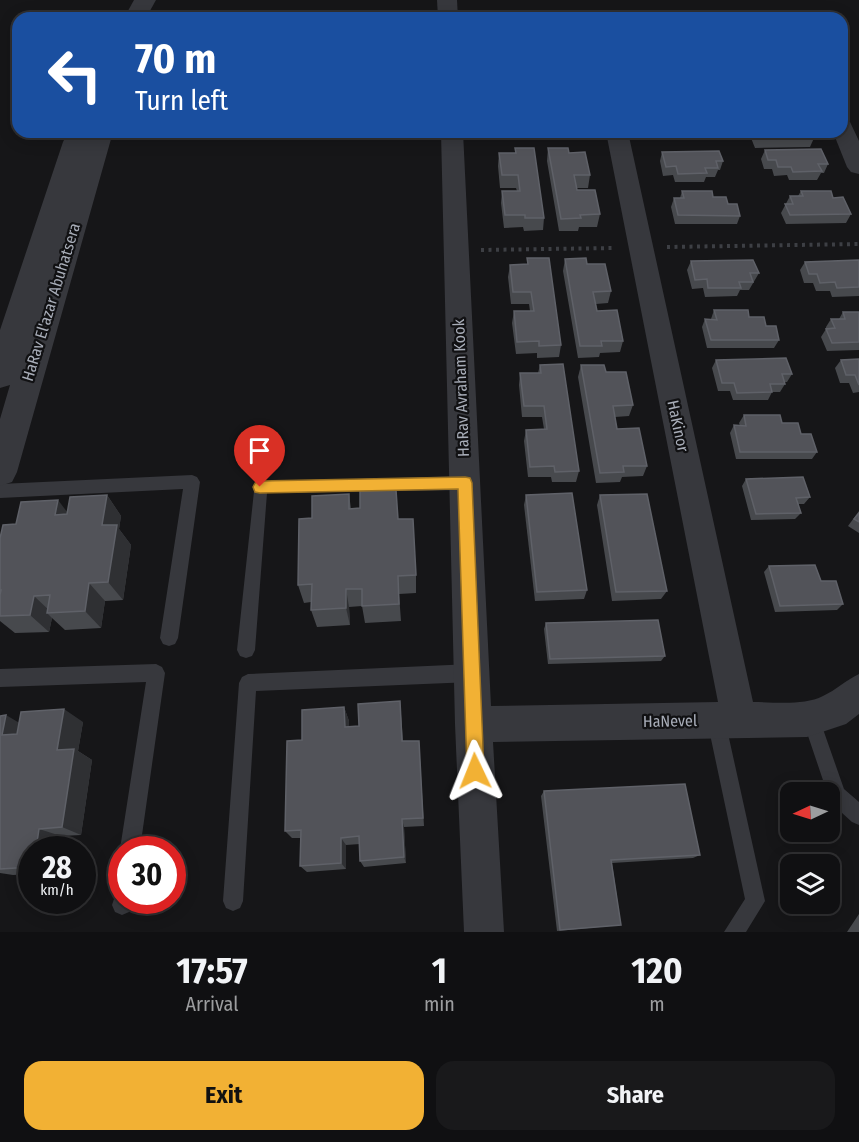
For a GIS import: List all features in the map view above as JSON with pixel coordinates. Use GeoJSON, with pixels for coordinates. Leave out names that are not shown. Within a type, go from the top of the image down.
{"type":"FeatureCollection","features":[{"type":"Feature","properties":{"kind":"street","name":"HaRav El'azar Abuhatsera"},"geometry":{"type":"LineString","coordinates":[[0,376],[76,138]]}},
{"type":"Feature","properties":{"kind":"street","name":"HaRav El'azar Abuhatsera"},"geometry":{"type":"LineString","coordinates":[[0,472],[99,138]]}},
{"type":"Feature","properties":{"kind":"street","name":"HaRav Avraham Kook"},"geometry":{"type":"LineString","coordinates":[[452,138],[473,724],[484,932]]}},
{"type":"Feature","properties":{"kind":"street","name":"HaKinor"},"geometry":{"type":"LineString","coordinates":[[618,138],[727,720]]}},
{"type":"Feature","properties":{"kind":"street"},"geometry":{"type":"LineString","coordinates":[[847,138],[859,167]]}},
{"type":"Feature","properties":{"kind":"street","name":"HaNevel"},"geometry":{"type":"LineString","coordinates":[[473,724],[811,718],[840,708],[859,692]]}},
{"type":"Feature","properties":{"kind":"lane"},"geometry":{"type":"LineString","coordinates":[[0,491],[192,482],[169,638]]}},
{"type":"Feature","properties":{"kind":"lane"},"geometry":{"type":"LineString","coordinates":[[246,650],[260,487],[465,483]]}},
{"type":"Feature","properties":{"kind":"lane"},"geometry":{"type":"LineString","coordinates":[[0,678],[156,673],[132,836]]}},
{"type":"Feature","properties":{"kind":"lane"},"geometry":{"type":"LineString","coordinates":[[233,901],[248,682],[472,674]]}},
{"type":"Feature","properties":{"kind":"lane"},"geometry":{"type":"LineString","coordinates":[[811,718],[837,795],[859,815]]}},
{"type":"Feature","properties":{"kind":"lane"},"geometry":{"type":"LineString","coordinates":[[727,720],[755,901],[734,932]]}},
{"type":"Feature","properties":{"kind":"building"},"geometry":{"type":"Polygon","coordinates":[[[758,138],[814,138],[759,139],[758,138]]]}},
{"type":"Feature","properties":{"kind":"building"},"geometry":{"type":"Polygon","coordinates":[[[515,148],[534,148],[544,218],[505,215],[502,191],[520,191],[518,175],[502,175],[499,153],[516,153],[515,148]]]}},
{"type":"Feature","properties":{"kind":"building"},"geometry":{"type":"Polygon","coordinates":[[[548,148],[568,148],[569,153],[585,152],[590,175],[574,175],[577,190],[595,190],[600,214],[561,219],[548,148]]]}},
{"type":"Feature","properties":{"kind":"building"},"geometry":{"type":"Polygon","coordinates":[[[821,149],[828,164],[818,164],[822,171],[793,172],[791,167],[778,167],[776,160],[768,160],[765,150],[821,149]]]}},
{"type":"Feature","properties":{"kind":"building"},"geometry":{"type":"Polygon","coordinates":[[[719,151],[723,161],[716,161],[718,168],[705,168],[707,173],[678,174],[676,166],[666,167],[662,152],[719,151]]]}},
{"type":"Feature","properties":{"kind":"building"},"geometry":{"type":"Polygon","coordinates":[[[682,191],[712,191],[713,197],[726,197],[728,204],[737,204],[740,216],[678,215],[674,198],[684,198],[682,191]]]}},
{"type":"Feature","properties":{"kind":"building"},"geometry":{"type":"Polygon","coordinates":[[[801,191],[831,191],[833,198],[843,197],[851,214],[790,215],[785,204],[793,204],[790,196],[803,196],[801,191]]]}},
{"type":"Feature","properties":{"kind":"building"},"geometry":{"type":"Polygon","coordinates":[[[527,258],[549,258],[561,345],[539,346],[539,341],[517,342],[514,311],[534,311],[531,292],[513,292],[510,265],[528,264],[527,258]]]}},
{"type":"Feature","properties":{"kind":"building"},"geometry":{"type":"Polygon","coordinates":[[[586,258],[587,264],[605,264],[611,291],[593,292],[597,311],[617,310],[623,341],[601,341],[602,346],[580,346],[565,259],[586,258]]]}},
{"type":"Feature","properties":{"kind":"building"},"geometry":{"type":"Polygon","coordinates":[[[753,260],[759,273],[750,273],[753,282],[739,282],[741,288],[708,288],[707,279],[695,280],[691,261],[753,260]]]}},
{"type":"Feature","properties":{"kind":"building"},"geometry":{"type":"Polygon","coordinates":[[[859,260],[859,287],[837,288],[835,282],[820,283],[817,274],[809,274],[805,262],[859,260]]]}},
{"type":"Feature","properties":{"kind":"building"},"geometry":{"type":"Polygon","coordinates":[[[714,310],[748,310],[749,317],[764,317],[766,326],[776,326],[779,340],[711,340],[705,319],[717,320],[714,310]]]}},
{"type":"Feature","properties":{"kind":"building"},"geometry":{"type":"Polygon","coordinates":[[[843,312],[859,312],[859,342],[832,343],[826,329],[835,328],[831,319],[845,319],[843,312]]]}},
{"type":"Feature","properties":{"kind":"building"},"geometry":{"type":"Polygon","coordinates":[[[786,358],[792,374],[782,374],[785,384],[770,384],[772,392],[737,393],[734,383],[722,383],[716,360],[786,358]]]}},
{"type":"Feature","properties":{"kind":"building"},"geometry":{"type":"Polygon","coordinates":[[[859,359],[859,385],[855,375],[846,375],[841,360],[859,359]]]}},
{"type":"Feature","properties":{"kind":"building"},"geometry":{"type":"Polygon","coordinates":[[[563,364],[579,471],[555,472],[554,466],[530,467],[526,430],[547,429],[544,406],[524,406],[520,373],[541,373],[540,365],[563,364]]]}},
{"type":"Feature","properties":{"kind":"building"},"geometry":{"type":"Polygon","coordinates":[[[581,365],[604,365],[606,372],[626,372],[633,405],[613,406],[617,429],[639,428],[647,466],[623,466],[624,472],[600,473],[581,365]]]}},
{"type":"Feature","properties":{"kind":"building"},"geometry":{"type":"Polygon","coordinates":[[[744,415],[780,415],[782,423],[798,423],[801,434],[811,434],[817,452],[740,452],[734,425],[746,426],[744,415]]]}},
{"type":"Feature","properties":{"kind":"building"},"geometry":{"type":"Polygon","coordinates":[[[803,477],[810,497],[796,498],[801,513],[756,514],[746,479],[803,477]]]}},
{"type":"Feature","properties":{"kind":"building"},"geometry":{"type":"Polygon","coordinates":[[[396,490],[398,519],[413,519],[416,575],[398,576],[399,604],[362,606],[362,589],[346,589],[346,608],[311,610],[312,584],[298,585],[299,519],[312,518],[312,496],[349,494],[349,509],[360,508],[360,491],[396,490]]]}},
{"type":"Feature","properties":{"kind":"building"},"geometry":{"type":"Polygon","coordinates":[[[572,493],[587,590],[537,592],[526,495],[572,493]]]}},
{"type":"Feature","properties":{"kind":"building"},"geometry":{"type":"Polygon","coordinates":[[[647,494],[667,591],[616,592],[600,495],[647,494]]]}},
{"type":"Feature","properties":{"kind":"building"},"geometry":{"type":"Polygon","coordinates":[[[107,495],[102,525],[117,525],[108,582],[89,583],[85,611],[47,613],[50,595],[34,596],[30,615],[0,616],[0,538],[3,525],[16,524],[21,502],[58,500],[55,515],[67,514],[70,497],[107,495]]]}},
{"type":"Feature","properties":{"kind":"building"},"geometry":{"type":"Polygon","coordinates":[[[815,565],[821,581],[836,581],[843,604],[780,606],[769,566],[815,565]]]}},
{"type":"Feature","properties":{"kind":"building"},"geometry":{"type":"Polygon","coordinates":[[[658,620],[665,656],[550,659],[546,623],[658,620]]]}},
{"type":"Feature","properties":{"kind":"building"},"geometry":{"type":"Polygon","coordinates":[[[400,701],[402,741],[419,741],[423,818],[402,819],[404,857],[360,861],[359,836],[341,838],[341,863],[300,866],[301,830],[285,831],[287,741],[302,740],[302,710],[344,707],[345,727],[359,726],[358,704],[400,701]]]}},
{"type":"Feature","properties":{"kind":"building"},"geometry":{"type":"Polygon","coordinates":[[[64,709],[57,750],[74,749],[62,827],[39,829],[38,836],[18,836],[18,868],[0,869],[0,716],[6,715],[2,735],[17,734],[21,712],[64,709]]]}},
{"type":"Feature","properties":{"kind":"building"},"geometry":{"type":"Polygon","coordinates":[[[685,784],[700,855],[611,860],[621,925],[560,930],[544,791],[685,784]]]}},
{"type":"Feature","properties":{"kind":"route"},"geometry":{"type":"LineString","coordinates":[[260,487],[465,483],[475,771]]}}]}
